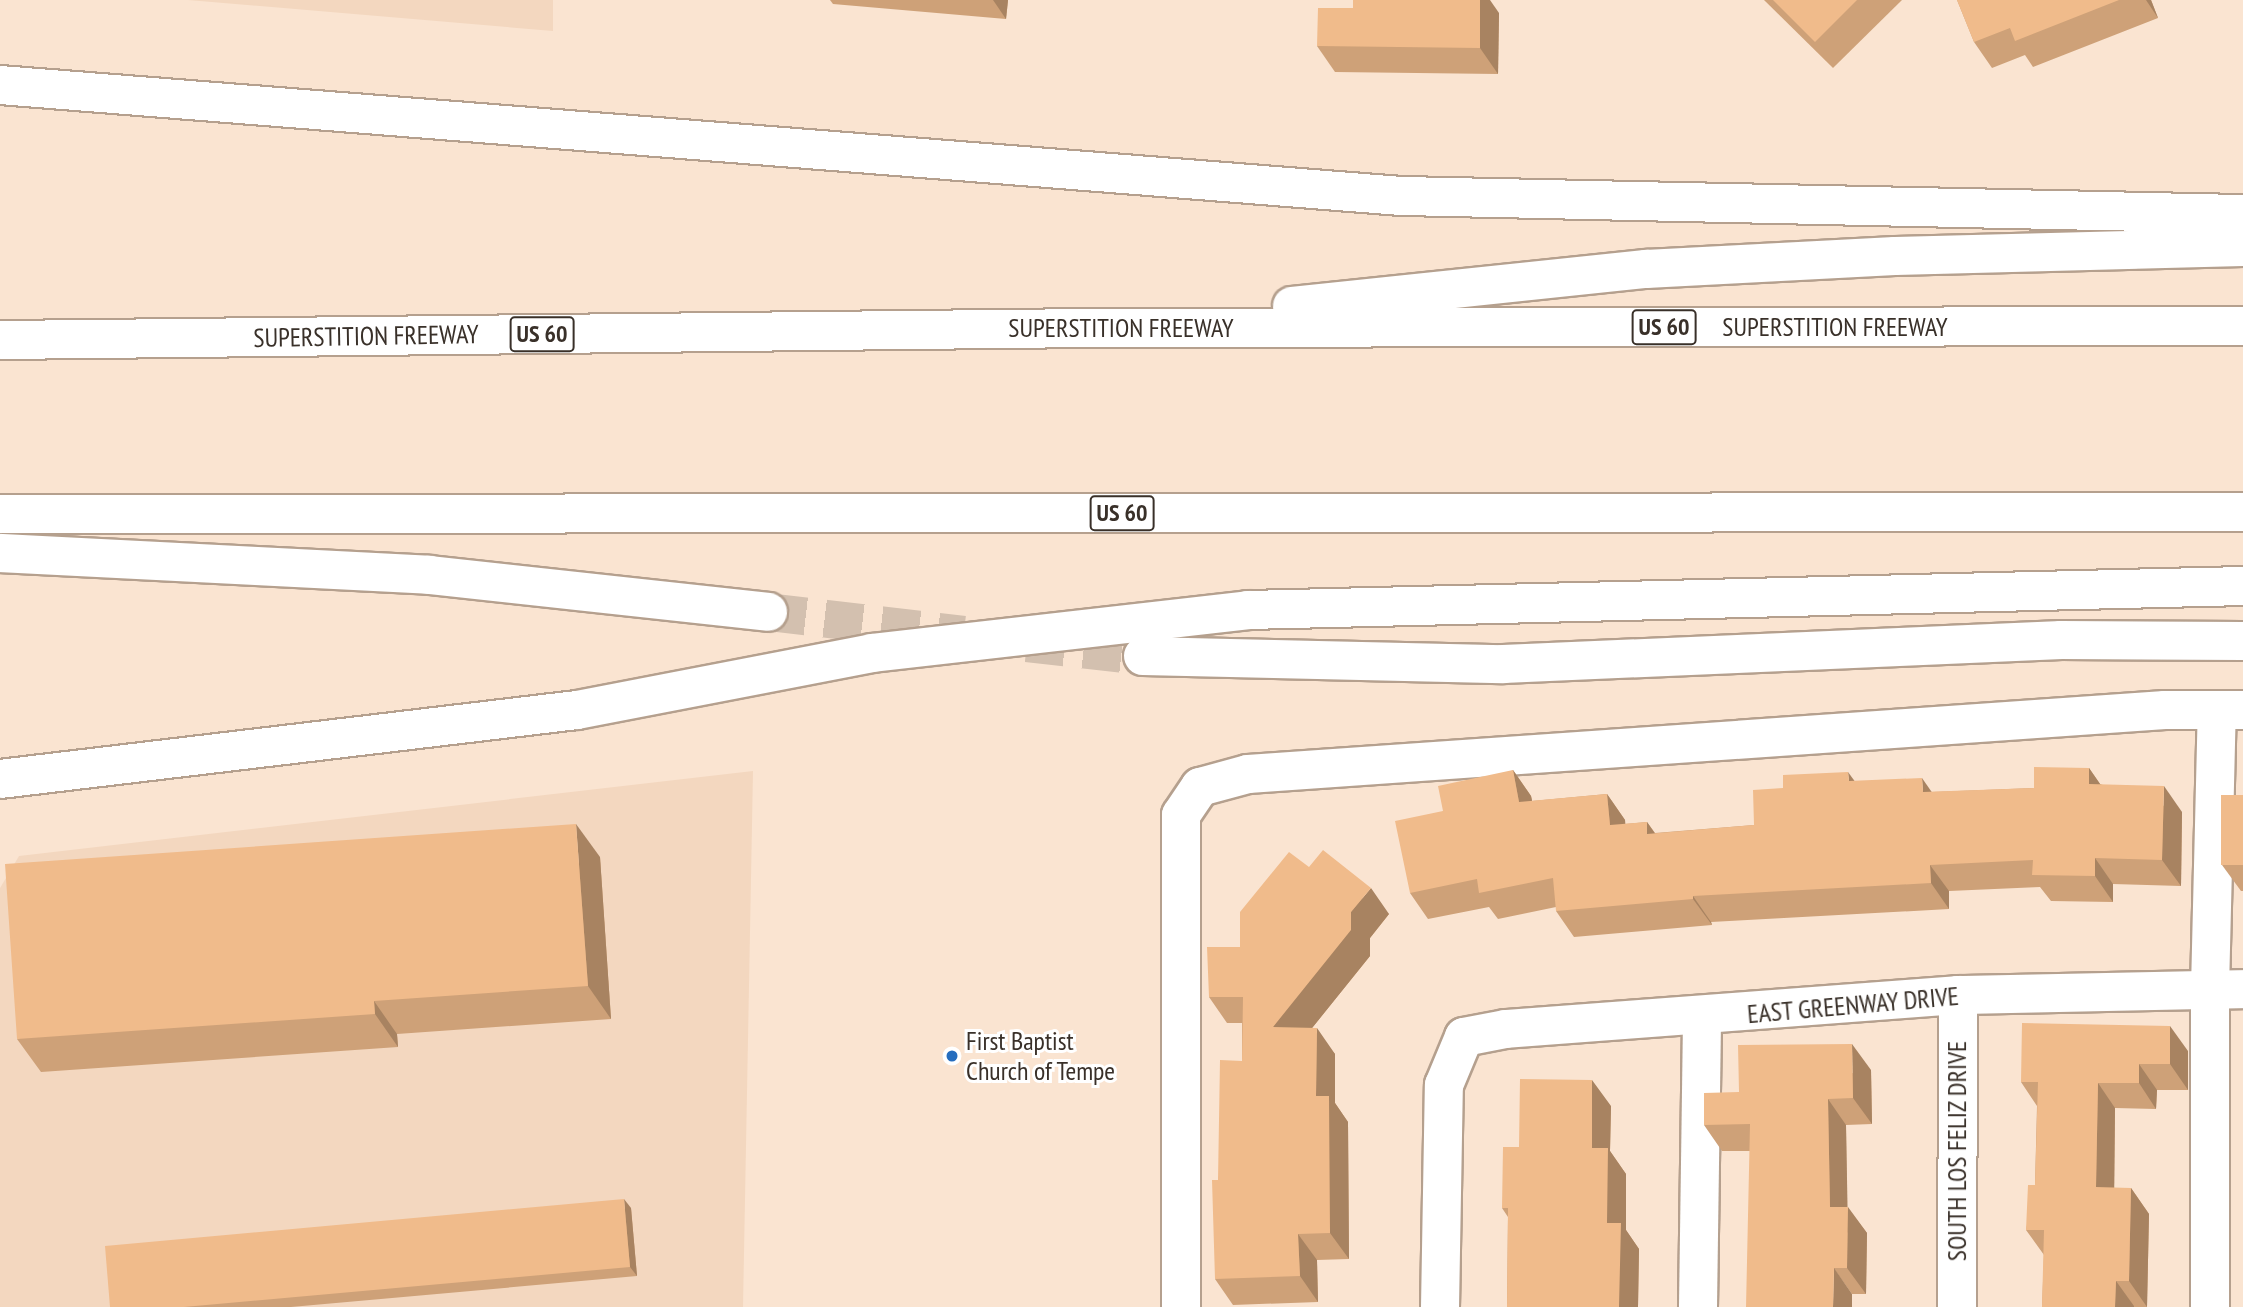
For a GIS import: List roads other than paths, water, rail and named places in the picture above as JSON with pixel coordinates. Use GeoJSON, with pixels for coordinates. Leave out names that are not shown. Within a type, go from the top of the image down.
{"type":"FeatureCollection","features":[{"type":"Feature","properties":{"kind":"main road"},"geometry":{"type":"LineString","coordinates":[[0,85],[1402,196],[2243,214]]}},
{"type":"Feature","properties":{"kind":"main road"},"geometry":{"type":"LineString","coordinates":[[1085,328],[1646,269],[1895,256],[2243,247]]}},
{"type":"Feature","properties":{"kind":"main road","name":"SUPERSTITION FREEWAY"},"geometry":{"type":"LineString","coordinates":[[0,340],[1085,328],[2243,326]]}},
{"type":"Feature","properties":{"kind":"main road","name":"US 60"},"geometry":{"type":"LineString","coordinates":[[0,514],[2243,512]]}},
{"type":"Feature","properties":{"kind":"main road"},"geometry":{"type":"LineString","coordinates":[[0,552],[429,575],[768,611]]}},
{"type":"Feature","properties":{"kind":"main road"},"geometry":{"type":"LineString","coordinates":[[0,779],[577,710],[872,653],[1248,610],[2243,586]]}},
{"type":"Feature","properties":{"kind":"main road"},"geometry":{"type":"LineString","coordinates":[[1143,656],[1503,664],[2061,640],[2243,640]]}},
{"type":"Feature","properties":{"kind":"main road"},"geometry":{"type":"LineString","coordinates":[[1181,1307],[1181,815],[1200,786],[1262,773],[2230,710],[2226,989],[2210,1307]]}},
{"type":"Feature","properties":{"kind":"main road","name":"EAST GREENWAY DRIVE"},"geometry":{"type":"LineString","coordinates":[[1440,1307],[1444,1085],[1464,1037],[1506,1029],[1702,1018],[1958,995],[2226,989]]}},
{"type":"Feature","properties":{"kind":"main road","name":"SOUTH LOS FELIZ DRIVE"},"geometry":{"type":"LineString","coordinates":[[1957,1307],[1958,995]]}},
{"type":"Feature","properties":{"kind":"main road"},"geometry":{"type":"LineString","coordinates":[[1698,1307],[1702,1018]]}},
{"type":"Feature","properties":{"kind":"tunnel"},"geometry":{"type":"LineString","coordinates":[[768,612],[964,635]]}},
{"type":"Feature","properties":{"kind":"tunnel"},"geometry":{"type":"LineString","coordinates":[[1027,643],[1143,656]]}},
{"type":"Feature","properties":{"kind":"place","name":"First Baptist Church of Tempe"},"geometry":{"type":"Point","coordinates":[952,1056]}}]}
